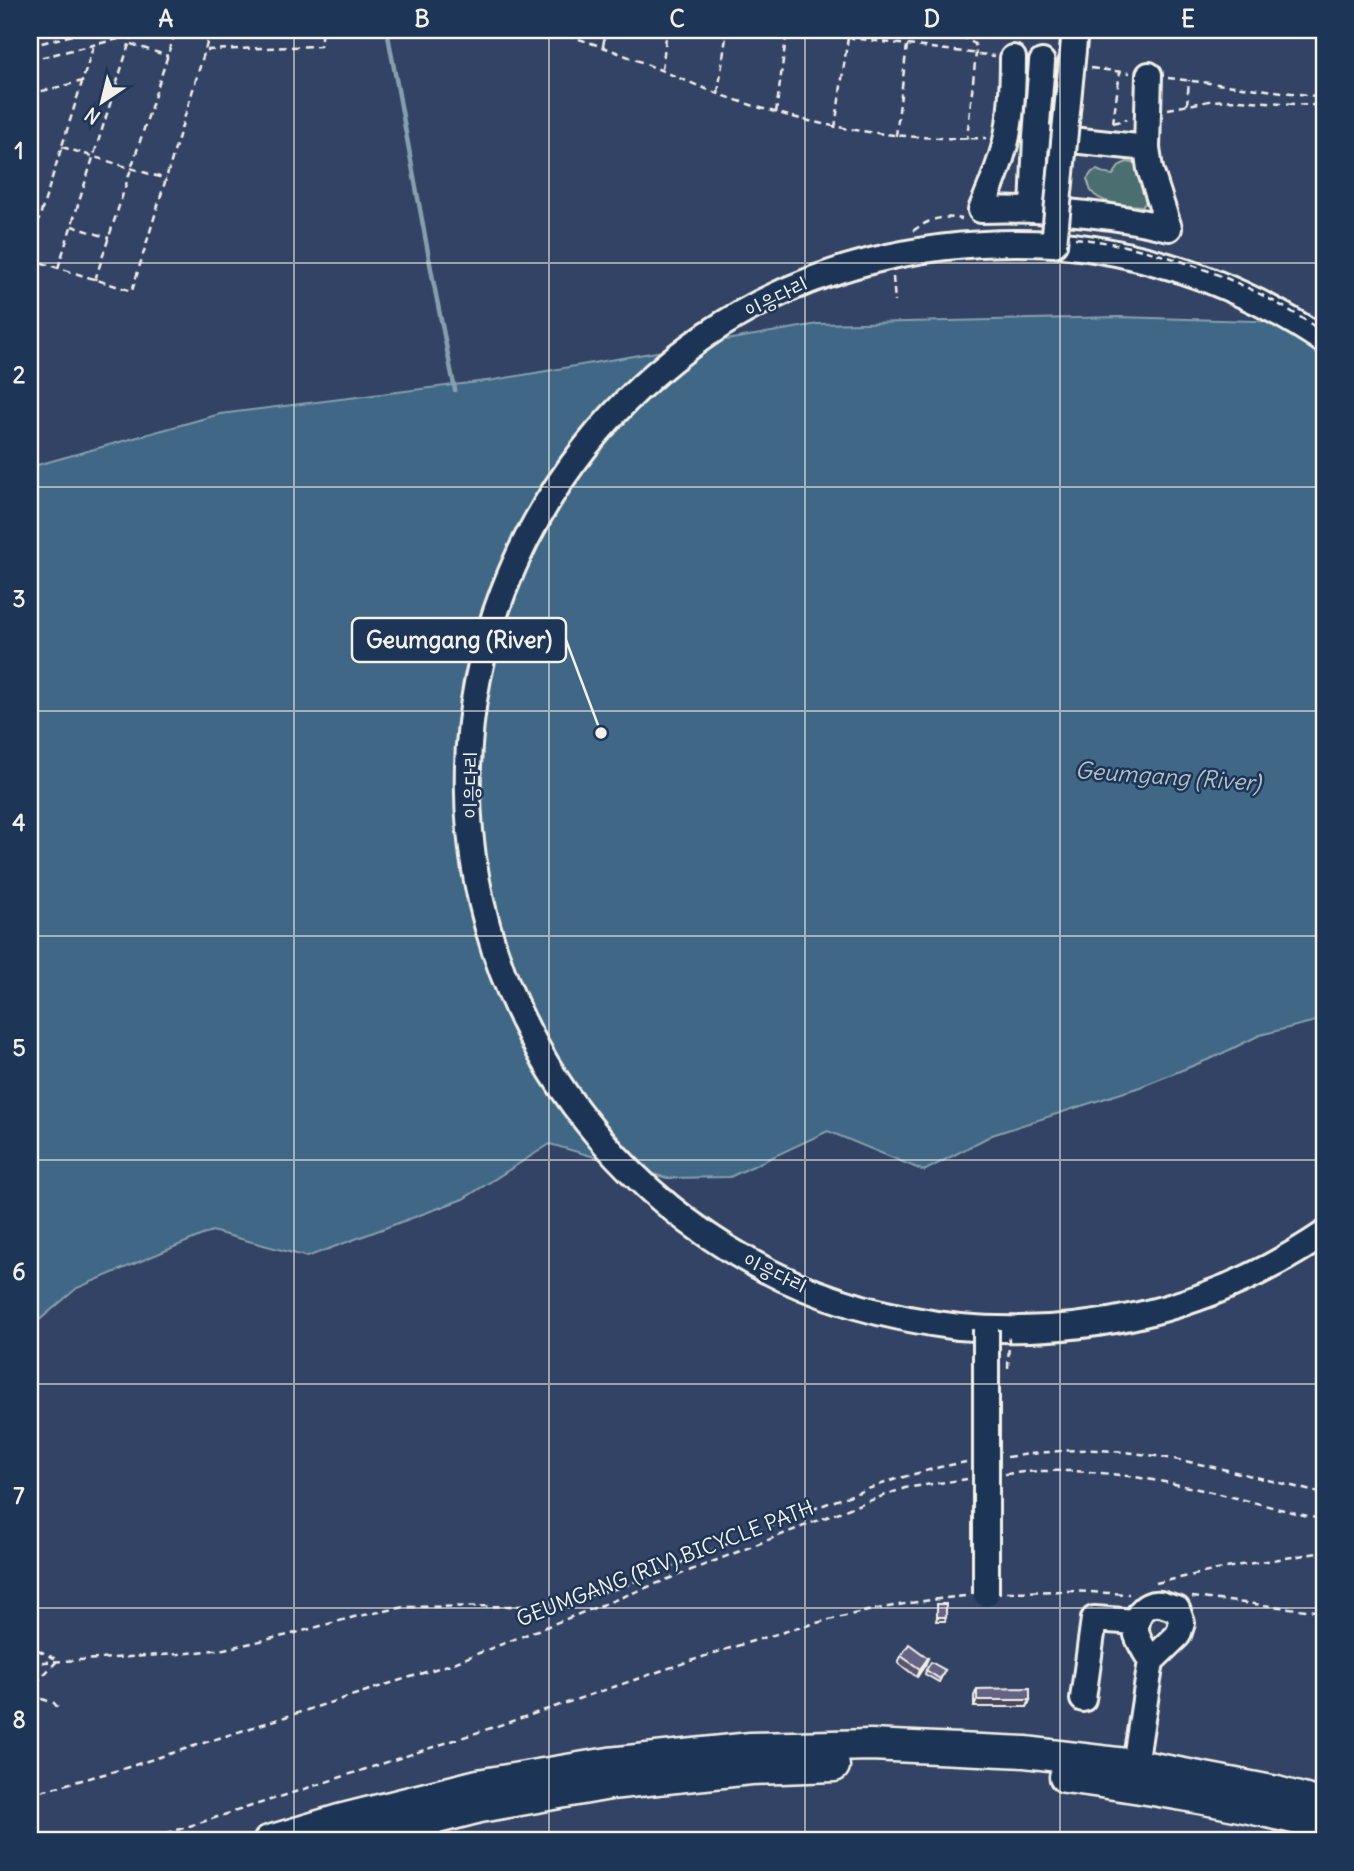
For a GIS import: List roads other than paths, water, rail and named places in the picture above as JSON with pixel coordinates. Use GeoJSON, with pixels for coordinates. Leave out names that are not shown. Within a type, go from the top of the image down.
{"type":"FeatureCollection","features":[{"type":"Feature","properties":{"kind":"main road"},"geometry":{"type":"LineString","coordinates":[[269,1841],[339,1820],[478,1786],[609,1763],[751,1748],[883,1745],[1025,1752],[1135,1765],[1277,1792],[1324,1805]]}},
{"type":"Feature","properties":{"kind":"main road"},"geometry":{"type":"LineString","coordinates":[[348,1841],[480,1807],[610,1784],[751,1769],[867,1765],[1021,1771],[1138,1787],[1273,1812],[1324,1826]]}},
{"type":"Feature","properties":{"kind":"street"},"geometry":{"type":"LineString","coordinates":[[1060,240],[1075,30]]}},
{"type":"Feature","properties":{"kind":"street"},"geometry":{"type":"LineString","coordinates":[[1013,58],[1013,92],[1007,138],[981,210],[1033,210],[1136,220],[1169,228],[1150,169],[1147,148],[1149,75]]}},
{"type":"Feature","properties":{"kind":"street"},"geometry":{"type":"LineString","coordinates":[[1033,210],[1042,62]]}},
{"type":"Feature","properties":{"kind":"street"},"geometry":{"type":"LineString","coordinates":[[1013,92],[1040,93]]}},
{"type":"Feature","properties":{"kind":"street"},"geometry":{"type":"LineString","coordinates":[[1036,136],[1147,148]]}},
{"type":"Feature","properties":{"kind":"street","name":"이응다리"},"geometry":{"type":"LineString","coordinates":[[1324,341],[1257,301],[1199,275],[1158,262],[1060,240],[945,246],[891,255],[838,270],[787,290],[738,315],[692,345],[650,379],[611,417],[576,459],[545,505],[519,552],[483,655],[473,709],[468,764],[469,818],[475,873],[487,926],[504,978],[526,1028],[553,1076],[585,1121],[621,1163],[660,1200],[704,1233],[751,1262],[800,1286],[852,1305],[905,1319],[998,1336],[1113,1321],[1164,1309],[1215,1292],[1253,1275],[1324,1234]]}},
{"type":"Feature","properties":{"kind":"street"},"geometry":{"type":"LineString","coordinates":[[986,1594],[998,1336]]}},
{"type":"Feature","properties":{"kind":"street"},"geometry":{"type":"LineString","coordinates":[[1135,1765],[1151,1661],[1178,1635],[1182,1623],[1177,1609],[1157,1604],[1144,1608],[1138,1614],[1138,1638],[1151,1661]]}},
{"type":"Feature","properties":{"kind":"street"},"geometry":{"type":"LineString","coordinates":[[1083,1699],[1094,1619],[1137,1622]]}},
{"type":"Feature","properties":{"kind":"water"},"geometry":{"type":"Polygon","coordinates":[[[1119,317],[1324,323],[1324,1019],[1260,1035],[1217,1056],[1140,1087],[992,1135],[924,1171],[828,1131],[730,1177],[667,1178],[550,1144],[463,1199],[307,1257],[212,1231],[77,1288],[30,1328],[30,467],[220,414],[494,380],[818,324],[1119,317]]]}},
{"type":"Feature","properties":{"kind":"waterway"},"geometry":{"type":"LineString","coordinates":[[387,30],[455,390]]}},
{"type":"Feature","properties":{"kind":"place","name":"Geumgang (River)"},"geometry":{"type":"Point","coordinates":[601,733]}}]}
